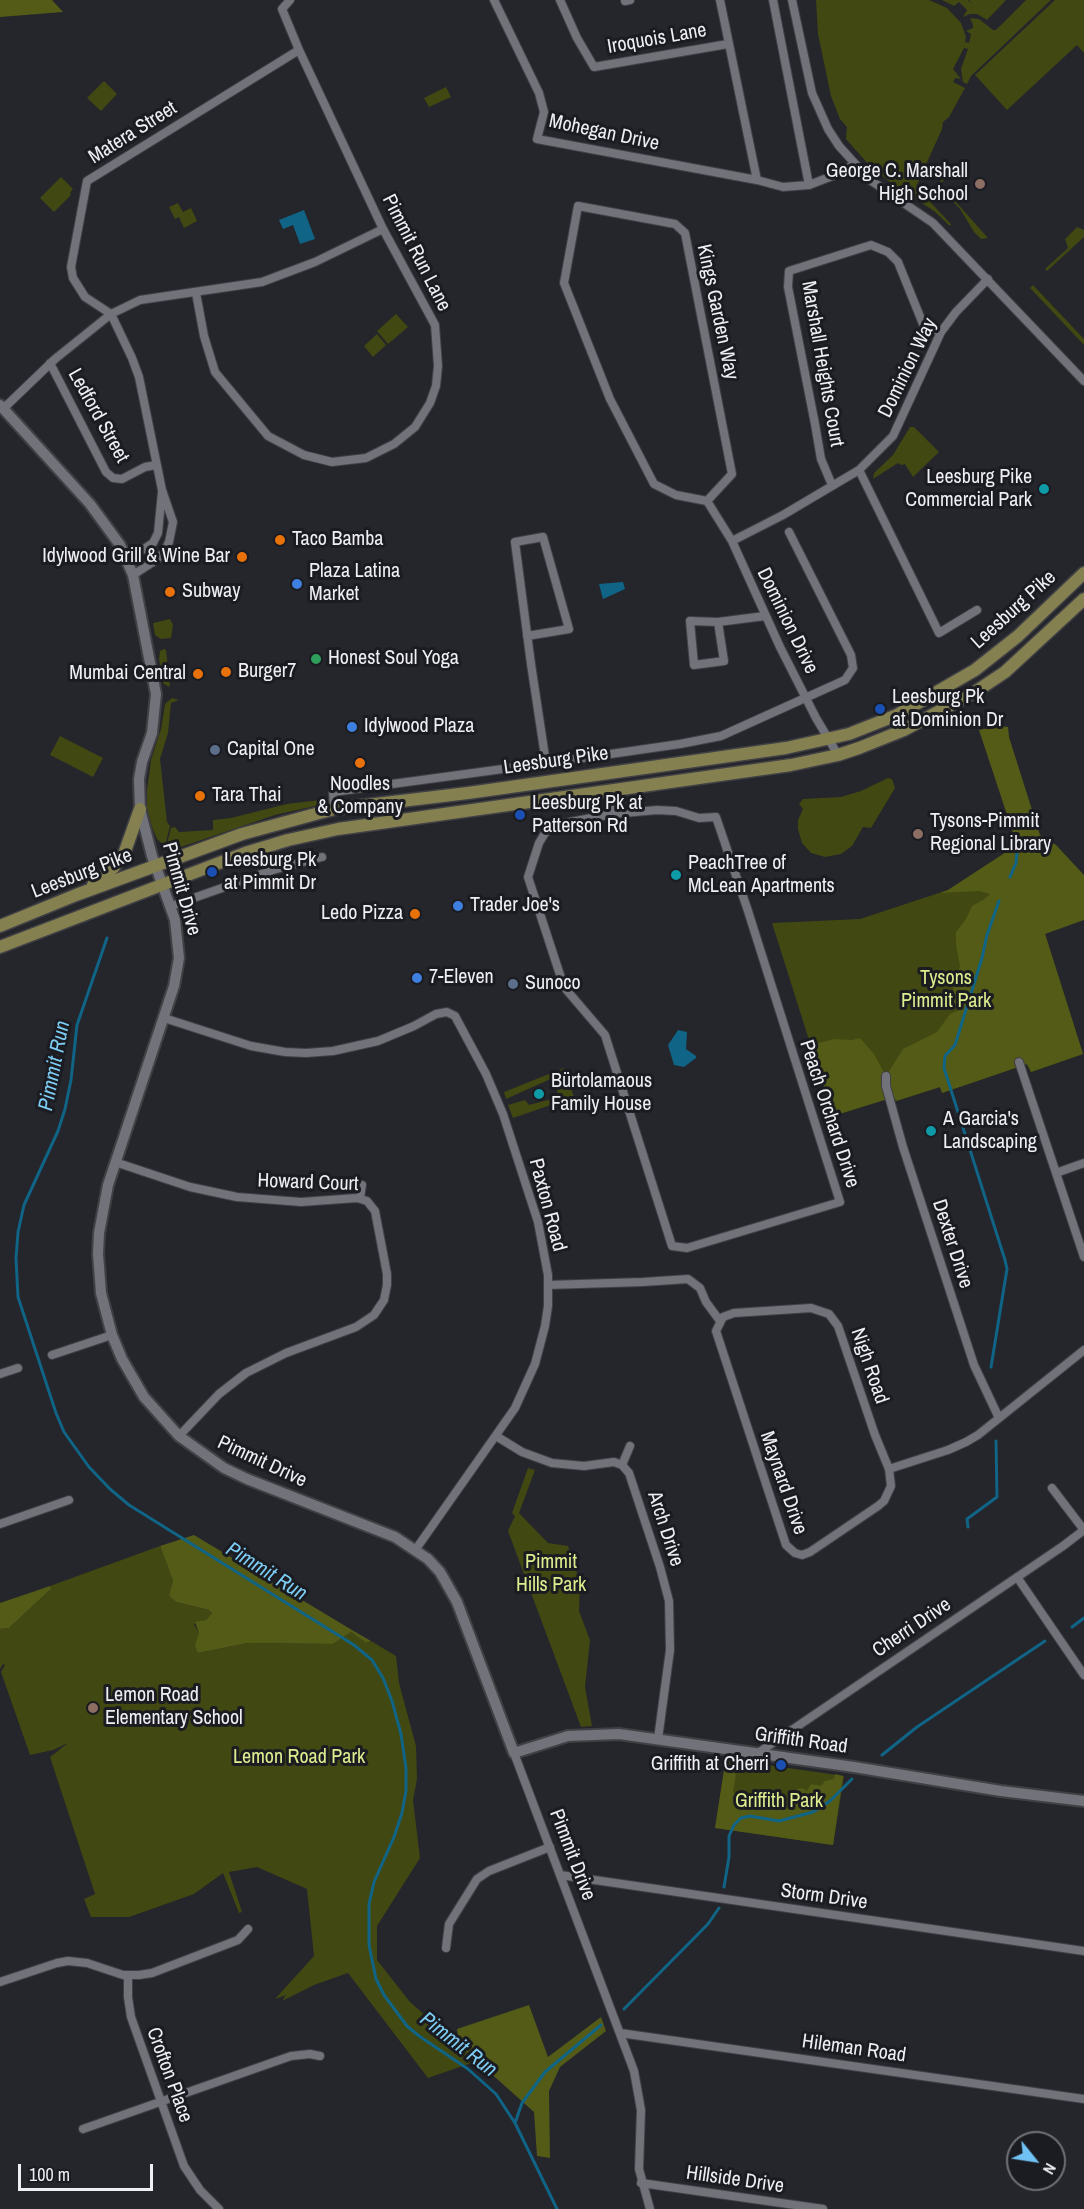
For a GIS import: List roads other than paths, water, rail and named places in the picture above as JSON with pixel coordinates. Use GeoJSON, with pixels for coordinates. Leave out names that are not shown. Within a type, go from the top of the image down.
{"type":"FeatureCollection","features":[{"type":"Feature","properties":{"kind":"main road","name":"Leesburg Pike"},"geometry":{"type":"LineString","coordinates":[[0,926],[242,834],[334,809],[539,784],[786,748],[849,734],[897,715],[975,670],[1018,636],[1084,573]]}},
{"type":"Feature","properties":{"kind":"main road","name":"Leesburg Pike"},"geometry":{"type":"LineString","coordinates":[[0,947],[245,853],[308,836],[471,810],[791,765],[838,755],[904,730],[975,692],[1005,672],[1084,599]]}},
{"type":"Feature","properties":{"kind":"main road"},"geometry":{"type":"LineString","coordinates":[[76,896],[100,880],[124,854],[140,809]]}},
{"type":"Feature","properties":{"kind":"street","name":"Pimmit Run Lane"},"geometry":{"type":"LineString","coordinates":[[196,292],[204,336],[215,372],[268,436],[304,455],[332,462],[366,458],[394,444],[415,427],[430,403],[436,386],[438,366],[435,325],[383,229],[298,50],[282,9],[290,0]]}},
{"type":"Feature","properties":{"kind":"street","name":"Mohegan Drive"},"geometry":{"type":"LineString","coordinates":[[494,0],[538,93],[544,112],[537,139],[757,180],[783,187],[808,185],[840,173],[854,164]]}},
{"type":"Feature","properties":{"kind":"street","name":"Iroquois Lane"},"geometry":{"type":"LineString","coordinates":[[560,0],[577,38],[594,67],[728,44]]}},
{"type":"Feature","properties":{"kind":"street","name":"Iroquois Lane"},"geometry":{"type":"LineString","coordinates":[[720,0],[757,180]]}},
{"type":"Feature","properties":{"kind":"street"},"geometry":{"type":"LineString","coordinates":[[773,0],[808,185]]}},
{"type":"Feature","properties":{"kind":"street"},"geometry":{"type":"LineString","coordinates":[[792,0],[812,93],[828,129],[854,164],[882,189],[921,212],[933,223],[1084,381]]}},
{"type":"Feature","properties":{"kind":"street","name":"Matera Street"},"geometry":{"type":"LineString","coordinates":[[111,314],[86,297],[73,278],[71,267],[87,182],[298,50]]}},
{"type":"Feature","properties":{"kind":"street","name":"Kings Garden Way"},"geometry":{"type":"LineString","coordinates":[[578,206],[675,224],[685,233],[732,474],[707,501],[676,495],[654,484],[610,399],[564,283],[578,206]]}},
{"type":"Feature","properties":{"kind":"street"},"geometry":{"type":"LineString","coordinates":[[2,407],[50,363],[111,314],[140,300],[262,282],[315,262],[383,229]]}},
{"type":"Feature","properties":{"kind":"street","name":"Marshall Heights Court"},"geometry":{"type":"LineString","coordinates":[[832,485],[821,459],[788,287],[789,271],[871,245],[888,252],[898,262],[923,324],[941,332]]}},
{"type":"Feature","properties":{"kind":"street","name":"Dominion Way"},"geometry":{"type":"LineString","coordinates":[[732,541],[783,515],[859,470],[893,436],[941,332],[956,312],[988,279]]}},
{"type":"Feature","properties":{"kind":"street"},"geometry":{"type":"LineString","coordinates":[[111,314],[139,377],[156,465],[173,522],[169,542],[156,560],[133,575]]}},
{"type":"Feature","properties":{"kind":"street","name":"Ledford Street"},"geometry":{"type":"LineString","coordinates":[[50,363],[106,472],[113,478],[122,479],[145,466],[156,465]]}},
{"type":"Feature","properties":{"kind":"street","name":"Pimmit Drive"},"geometry":{"type":"LineString","coordinates":[[2,407],[90,504],[111,531],[127,560],[133,575],[156,694],[152,733],[139,779],[140,809],[177,928],[179,958],[174,986],[115,1162],[102,1208],[98,1254],[101,1293],[112,1335],[138,1388],[156,1412],[179,1436],[215,1462],[247,1479],[395,1537],[416,1549],[440,1572],[458,1602],[620,2033],[639,2092],[641,2119],[638,2153],[642,2183],[650,2209]]}},
{"type":"Feature","properties":{"kind":"street"},"geometry":{"type":"LineString","coordinates":[[859,470],[939,633],[977,610]]}},
{"type":"Feature","properties":{"kind":"street"},"geometry":{"type":"LineString","coordinates":[[127,560],[153,543],[158,533],[162,490]]}},
{"type":"Feature","properties":{"kind":"street","name":"Dominion Drive"},"geometry":{"type":"LineString","coordinates":[[707,501],[732,541],[765,616],[828,740],[838,755]]}},
{"type":"Feature","properties":{"kind":"street"},"geometry":{"type":"LineString","coordinates":[[334,809],[333,792],[546,764],[721,736],[845,680],[853,668],[851,655],[789,532]]}},
{"type":"Feature","properties":{"kind":"street"},"geometry":{"type":"LineString","coordinates":[[527,636],[569,629],[543,537],[515,542],[527,636],[546,764]]}},
{"type":"Feature","properties":{"kind":"street"},"geometry":{"type":"LineString","coordinates":[[718,622],[724,661],[694,665],[690,621],[718,622],[765,616]]}},
{"type":"Feature","properties":{"kind":"street"},"geometry":{"type":"LineString","coordinates":[[610,792],[613,814]]}},
{"type":"Feature","properties":{"kind":"street","name":"Peach Orchard Drive"},"geometry":{"type":"LineString","coordinates":[[657,810],[676,811],[707,819],[716,817],[840,1202],[687,1248],[672,1246],[605,1035],[564,987],[528,877],[539,843],[545,832],[554,825],[613,814],[657,810]]}},
{"type":"Feature","properties":{"kind":"street"},"geometry":{"type":"LineString","coordinates":[[171,906],[273,870],[322,857]]}},
{"type":"Feature","properties":{"kind":"street","name":"Paxton Road"},"geometry":{"type":"LineString","coordinates":[[164,1018],[251,1046],[306,1053],[333,1051],[378,1041],[443,1012],[452,1014],[486,1074],[503,1113],[538,1222],[545,1252],[548,1285],[545,1326],[536,1364],[515,1408],[416,1549]]}},
{"type":"Feature","properties":{"kind":"street"},"geometry":{"type":"LineString","coordinates":[[1019,1062],[1084,1257]]}},
{"type":"Feature","properties":{"kind":"street","name":"Dexter Drive"},"geometry":{"type":"LineString","coordinates":[[886,1076],[886,1086],[903,1147],[974,1365],[999,1418]]}},
{"type":"Feature","properties":{"kind":"street","name":"Howard Court"},"geometry":{"type":"LineString","coordinates":[[115,1162],[190,1187],[237,1197],[301,1202],[360,1198],[367,1201],[375,1211],[387,1274],[386,1292],[379,1309],[356,1328],[286,1353],[246,1373],[219,1394],[179,1436]]}},
{"type":"Feature","properties":{"kind":"street"},"geometry":{"type":"LineString","coordinates":[[1056,1173],[1084,1163]]}},
{"type":"Feature","properties":{"kind":"street"},"geometry":{"type":"LineString","coordinates":[[360,1198],[362,1185]]}},
{"type":"Feature","properties":{"kind":"street"},"geometry":{"type":"LineString","coordinates":[[548,1285],[688,1279],[700,1288],[706,1302],[720,1321]]}},
{"type":"Feature","properties":{"kind":"street","name":"Nigh Road"},"geometry":{"type":"LineString","coordinates":[[720,1321],[728,1314],[789,1309],[811,1308],[829,1314],[838,1326],[889,1469]]}},
{"type":"Feature","properties":{"kind":"street","name":"Maynard Drive"},"geometry":{"type":"LineString","coordinates":[[720,1321],[717,1336],[769,1498],[786,1545],[791,1551],[802,1555],[810,1552],[884,1501],[891,1486],[889,1469]]}},
{"type":"Feature","properties":{"kind":"street"},"geometry":{"type":"LineString","coordinates":[[52,1355],[112,1335]]}},
{"type":"Feature","properties":{"kind":"street"},"geometry":{"type":"LineString","coordinates":[[889,1469],[966,1442],[1084,1350]]}},
{"type":"Feature","properties":{"kind":"street"},"geometry":{"type":"LineString","coordinates":[[0,1374],[18,1368]]}},
{"type":"Feature","properties":{"kind":"street"},"geometry":{"type":"LineString","coordinates":[[496,1436],[522,1452],[552,1463],[584,1466],[609,1462],[622,1465],[630,1446]]}},
{"type":"Feature","properties":{"kind":"street","name":"Arch Drive"},"geometry":{"type":"LineString","coordinates":[[622,1465],[629,1473],[669,1601],[670,1650],[658,1739]]}},
{"type":"Feature","properties":{"kind":"street"},"geometry":{"type":"LineString","coordinates":[[1052,1488],[1084,1530]]}},
{"type":"Feature","properties":{"kind":"street"},"geometry":{"type":"LineString","coordinates":[[0,1524],[69,1500]]}},
{"type":"Feature","properties":{"kind":"street","name":"Cherri Drive"},"geometry":{"type":"LineString","coordinates":[[758,1753],[1084,1530]]}},
{"type":"Feature","properties":{"kind":"street"},"geometry":{"type":"LineString","coordinates":[[1017,1577],[1084,1675]]}},
{"type":"Feature","properties":{"kind":"street","name":"Griffith Road"},"geometry":{"type":"LineString","coordinates":[[514,1753],[547,1742],[580,1735],[619,1734],[758,1753],[978,1788],[1084,1801]]}},
{"type":"Feature","properties":{"kind":"street"},"geometry":{"type":"LineString","coordinates":[[446,1948],[449,1924],[477,1879],[489,1870],[550,1847]]}},
{"type":"Feature","properties":{"kind":"street","name":"Storm Drive"},"geometry":{"type":"LineString","coordinates":[[560,1875],[1084,1951]]}},
{"type":"Feature","properties":{"kind":"street"},"geometry":{"type":"LineString","coordinates":[[0,1982],[68,1961],[87,1963],[128,1976],[152,1972],[238,1940],[248,1929]]}},
{"type":"Feature","properties":{"kind":"street","name":"Crofton Place"},"geometry":{"type":"LineString","coordinates":[[128,1976],[131,2017],[187,2172],[200,2190],[219,2209]]}},
{"type":"Feature","properties":{"kind":"street","name":"Hileman Road"},"geometry":{"type":"LineString","coordinates":[[620,2033],[1084,2099]]}},
{"type":"Feature","properties":{"kind":"street"},"geometry":{"type":"LineString","coordinates":[[83,2129],[291,2056],[310,2054],[320,2056]]}},
{"type":"Feature","properties":{"kind":"street","name":"Hillside Drive"},"geometry":{"type":"LineString","coordinates":[[642,2183],[823,2209]]}},
{"type":"Feature","properties":{"kind":"water"},"geometry":{"type":"Polygon","coordinates":[[[304,210],[315,239],[300,244],[293,225],[283,229],[279,220],[304,210]]]}},
{"type":"Feature","properties":{"kind":"water"},"geometry":{"type":"Polygon","coordinates":[[[623,582],[625,589],[603,599],[599,584],[623,582]]]}},
{"type":"Feature","properties":{"kind":"water"},"geometry":{"type":"Polygon","coordinates":[[[678,1030],[687,1032],[686,1049],[696,1056],[684,1067],[674,1065],[668,1045],[678,1030]]]}},
{"type":"Feature","properties":{"kind":"waterway"},"geometry":{"type":"LineString","coordinates":[[1010,877],[1016,863],[1017,852]]}},
{"type":"Feature","properties":{"kind":"waterway"},"geometry":{"type":"LineString","coordinates":[[991,1367],[1007,1269],[944,1068],[945,1056],[955,1045],[999,901]]}},
{"type":"Feature","properties":{"kind":"waterway","name":"Pimmit Run"},"geometry":{"type":"LineString","coordinates":[[107,938],[77,1025],[71,1080],[65,1109],[58,1131],[24,1205],[18,1232],[16,1258],[18,1297],[56,1413],[64,1432],[89,1467],[129,1505],[354,1645],[372,1660],[383,1678],[392,1701],[401,1734],[406,1768],[406,1791],[402,1813],[374,1882],[369,1904],[369,1945],[376,1979],[384,1995],[407,2026],[468,2069],[496,2094],[515,2123],[557,2209]]}},
{"type":"Feature","properties":{"kind":"waterway"},"geometry":{"type":"LineString","coordinates":[[968,1527],[967,1519],[997,1497],[996,1441]]}},
{"type":"Feature","properties":{"kind":"waterway"},"geometry":{"type":"LineString","coordinates":[[1072,1627],[1084,1618]]}},
{"type":"Feature","properties":{"kind":"waterway"},"geometry":{"type":"LineString","coordinates":[[882,1755],[917,1727],[1045,1641]]}},
{"type":"Feature","properties":{"kind":"waterway"},"geometry":{"type":"LineString","coordinates":[[724,1887],[729,1857],[729,1836],[734,1825],[741,1818],[750,1816],[779,1821],[813,1812],[830,1801],[852,1779]]}},
{"type":"Feature","properties":{"kind":"waterway"},"geometry":{"type":"LineString","coordinates":[[624,2009],[708,1924],[719,1908]]}},
{"type":"Feature","properties":{"kind":"waterway"},"geometry":{"type":"LineString","coordinates":[[515,2123],[522,2103],[545,2072],[601,2025]]}},
{"type":"Feature","properties":{"kind":"place","name":"George C. Marshall High School"},"geometry":{"type":"Point","coordinates":[980,184]}},
{"type":"Feature","properties":{"kind":"place","name":"Leesburg Pike Commercial Park"},"geometry":{"type":"Point","coordinates":[1044,489]}},
{"type":"Feature","properties":{"kind":"place","name":"Taco Bamba"},"geometry":{"type":"Point","coordinates":[280,540]}},
{"type":"Feature","properties":{"kind":"place","name":"Idylwood Grill & Wine Bar"},"geometry":{"type":"Point","coordinates":[242,557]}},
{"type":"Feature","properties":{"kind":"place","name":"Plaza Latina Market"},"geometry":{"type":"Point","coordinates":[297,584]}},
{"type":"Feature","properties":{"kind":"place","name":"Subway"},"geometry":{"type":"Point","coordinates":[170,592]}},
{"type":"Feature","properties":{"kind":"place","name":"Honest Soul Yoga"},"geometry":{"type":"Point","coordinates":[316,659]}},
{"type":"Feature","properties":{"kind":"place","name":"Burger7"},"geometry":{"type":"Point","coordinates":[226,672]}},
{"type":"Feature","properties":{"kind":"place","name":"Mumbai Central"},"geometry":{"type":"Point","coordinates":[198,674]}},
{"type":"Feature","properties":{"kind":"place","name":"Leesburg Pk at Dominion Dr"},"geometry":{"type":"Point","coordinates":[880,709]}},
{"type":"Feature","properties":{"kind":"place","name":"Idylwood Plaza"},"geometry":{"type":"Point","coordinates":[352,727]}},
{"type":"Feature","properties":{"kind":"place","name":"Capital One"},"geometry":{"type":"Point","coordinates":[215,750]}},
{"type":"Feature","properties":{"kind":"place","name":"Noodles & Company"},"geometry":{"type":"Point","coordinates":[360,763]}},
{"type":"Feature","properties":{"kind":"place","name":"Tara Thai"},"geometry":{"type":"Point","coordinates":[200,796]}},
{"type":"Feature","properties":{"kind":"place","name":"Leesburg Pk at Patterson Rd"},"geometry":{"type":"Point","coordinates":[520,815]}},
{"type":"Feature","properties":{"kind":"place","name":"Tysons-Pimmit Regional Library"},"geometry":{"type":"Point","coordinates":[918,834]}},
{"type":"Feature","properties":{"kind":"place","name":"Leesburg Pk at Pimmit Dr"},"geometry":{"type":"Point","coordinates":[212,872]}},
{"type":"Feature","properties":{"kind":"place","name":"PeachTree of McLean Apartments"},"geometry":{"type":"Point","coordinates":[676,875]}},
{"type":"Feature","properties":{"kind":"place","name":"Trader Joe's"},"geometry":{"type":"Point","coordinates":[458,906]}},
{"type":"Feature","properties":{"kind":"place","name":"Ledo Pizza"},"geometry":{"type":"Point","coordinates":[415,914]}},
{"type":"Feature","properties":{"kind":"place","name":"7-Eleven"},"geometry":{"type":"Point","coordinates":[417,978]}},
{"type":"Feature","properties":{"kind":"place","name":"Sunoco"},"geometry":{"type":"Point","coordinates":[513,984]}},
{"type":"Feature","properties":{"kind":"place","name":"Bürtolamaous Family House"},"geometry":{"type":"Point","coordinates":[539,1094]}},
{"type":"Feature","properties":{"kind":"place","name":"A Garcia's Landscaping"},"geometry":{"type":"Point","coordinates":[931,1131]}},
{"type":"Feature","properties":{"kind":"place","name":"Lemon Road Elementary School"},"geometry":{"type":"Point","coordinates":[93,1708]}},
{"type":"Feature","properties":{"kind":"place","name":"Griffith at Cherri"},"geometry":{"type":"Point","coordinates":[781,1765]}},
{"type":"Feature","properties":{"kind":"park label","name":"Tysons Pimmit Park"},"geometry":{"type":"Point","coordinates":[946,990]}},
{"type":"Feature","properties":{"kind":"park label","name":"Pimmit Hills Park"},"geometry":{"type":"Point","coordinates":[551,1574]}},
{"type":"Feature","properties":{"kind":"park label","name":"Lemon Road Park"},"geometry":{"type":"Point","coordinates":[299,1758]}},
{"type":"Feature","properties":{"kind":"park label","name":"Griffith Park"},"geometry":{"type":"Point","coordinates":[779,1802]}}]}
